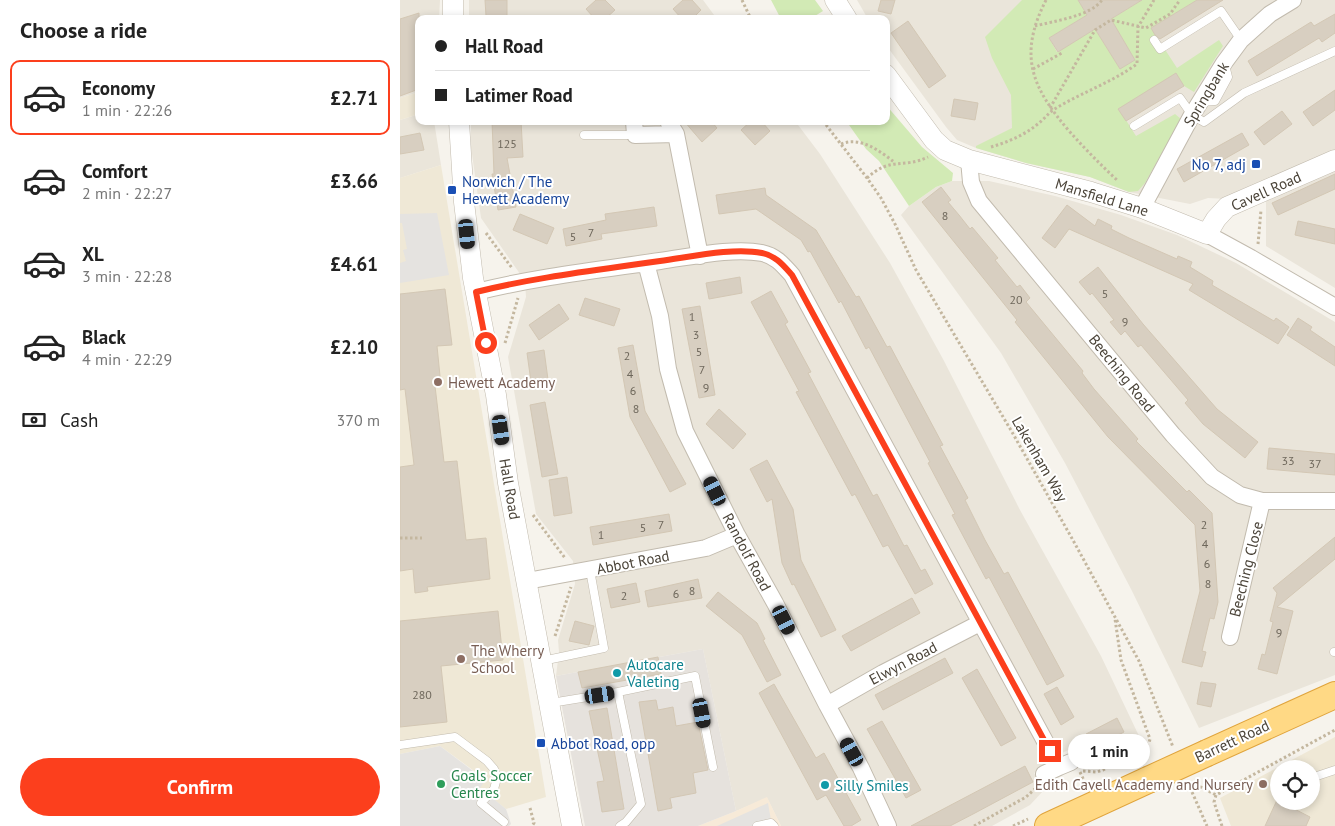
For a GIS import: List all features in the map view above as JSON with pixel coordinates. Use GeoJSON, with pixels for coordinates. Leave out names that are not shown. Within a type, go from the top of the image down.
{"type":"FeatureCollection","features":[{"type":"Feature","properties":{"kind":"highway","name":"Barrett Road"},"geometry":{"type":"LineString","coordinates":[[1048,826],[1335,695]]}},
{"type":"Feature","properties":{"kind":"street"},"geometry":{"type":"LineString","coordinates":[[453,0],[453,15]]}},
{"type":"Feature","properties":{"kind":"street"},"geometry":{"type":"LineString","coordinates":[[835,0],[844,15]]}},
{"type":"Feature","properties":{"kind":"street","name":"Springbank"},"geometry":{"type":"LineString","coordinates":[[1142,208],[1196,109],[1224,63],[1241,40],[1270,14],[1293,0]]}},
{"type":"Feature","properties":{"kind":"street","name":"Mansfield Lane"},"geometry":{"type":"LineString","coordinates":[[890,80],[934,140],[945,150],[970,160],[1142,208],[1207,234],[1335,307]]}},
{"type":"Feature","properties":{"kind":"street","name":"Hall Road"},"geometry":{"type":"LineString","coordinates":[[459,125],[464,202],[476,292],[496,395],[508,483],[572,826]]}},
{"type":"Feature","properties":{"kind":"street"},"geometry":{"type":"LineString","coordinates":[[635,128],[672,128],[700,256]]}},
{"type":"Feature","properties":{"kind":"street","name":"Beeching Road"},"geometry":{"type":"LineString","coordinates":[[970,160],[971,182],[979,201],[1189,454],[1212,477],[1240,495],[1262,501],[1335,501]]}},
{"type":"Feature","properties":{"kind":"street","name":"Cavell Road"},"geometry":{"type":"LineString","coordinates":[[1207,234],[1216,218],[1227,207],[1335,160]]}},
{"type":"Feature","properties":{"kind":"street"},"geometry":{"type":"LineString","coordinates":[[476,292],[517,281],[743,251],[764,254],[778,259],[792,275],[1058,768]]}},
{"type":"Feature","properties":{"kind":"street","name":"Randolf Road"},"geometry":{"type":"LineString","coordinates":[[646,263],[660,316],[668,369],[685,431],[737,535],[775,603],[826,705],[861,768],[888,826]]}},
{"type":"Feature","properties":{"kind":"street","name":"Beeching Close"},"geometry":{"type":"LineString","coordinates":[[1230,637],[1262,501]]}},
{"type":"Feature","properties":{"kind":"street","name":"Abbot Road"},"geometry":{"type":"LineString","coordinates":[[527,581],[706,548],[737,535]]}},
{"type":"Feature","properties":{"kind":"street","name":"Elwyn Road"},"geometry":{"type":"LineString","coordinates":[[826,705],[980,622]]}},
{"type":"Feature","properties":{"kind":"lane"},"geometry":{"type":"LineString","coordinates":[[1154,40],[1160,49],[1221,11],[1241,40]]}},
{"type":"Feature","properties":{"kind":"lane"},"geometry":{"type":"LineString","coordinates":[[1134,126],[1180,98],[1196,109],[1204,122],[1244,93],[1335,51]]}},
{"type":"Feature","properties":{"kind":"lane"},"geometry":{"type":"LineString","coordinates":[[584,136],[635,128]]}},
{"type":"Feature","properties":{"kind":"lane"},"geometry":{"type":"LineString","coordinates":[[542,661],[604,648],[590,570]]}},
{"type":"Feature","properties":{"kind":"lane"},"geometry":{"type":"LineString","coordinates":[[549,703],[618,692],[695,676],[713,767]]}},
{"type":"Feature","properties":{"kind":"lane"},"geometry":{"type":"LineString","coordinates":[[618,692],[641,804],[626,822],[620,826]]}},
{"type":"Feature","properties":{"kind":"lane"},"geometry":{"type":"LineString","coordinates":[[400,745],[455,737],[463,742],[494,769],[497,778],[494,789],[481,803],[504,822]]}},
{"type":"Feature","properties":{"kind":"lane"},"geometry":{"type":"LineString","coordinates":[[1320,775],[1335,770]]}},
{"type":"Feature","properties":{"kind":"lane"},"geometry":{"type":"LineString","coordinates":[[757,826],[772,823],[774,826]]}},
{"type":"Feature","properties":{"kind":"path"},"geometry":{"type":"LineString","coordinates":[[742,0],[750,15]]}},
{"type":"Feature","properties":{"kind":"path"},"geometry":{"type":"LineString","coordinates":[[1046,0],[1034,26],[1031,44],[1033,70],[1038,90],[1051,110],[1082,146],[1119,182]]}},
{"type":"Feature","properties":{"kind":"path"},"geometry":{"type":"LineString","coordinates":[[1034,26],[1085,13],[1102,0]]}},
{"type":"Feature","properties":{"kind":"path"},"geometry":{"type":"LineString","coordinates":[[1051,110],[1123,74],[1137,64],[1138,27],[1154,0]]}},
{"type":"Feature","properties":{"kind":"path"},"geometry":{"type":"LineString","coordinates":[[986,148],[1004,144],[1023,134],[1038,124],[1051,110],[1095,30],[1111,20],[1146,28],[1170,14],[1180,0]]}},
{"type":"Feature","properties":{"kind":"path"},"geometry":{"type":"LineString","coordinates":[[1033,70],[1062,53]]}},
{"type":"Feature","properties":{"kind":"path","name":"Lakenham Way"},"geometry":{"type":"LineString","coordinates":[[826,125],[867,178],[895,224],[916,270],[1012,432],[1115,616],[1139,661],[1174,750]]}},
{"type":"Feature","properties":{"kind":"path"},"geometry":{"type":"LineString","coordinates":[[841,144],[847,142],[863,144],[881,151],[895,162],[903,164],[919,161],[945,150]]}},
{"type":"Feature","properties":{"kind":"path"},"geometry":{"type":"LineString","coordinates":[[867,178],[881,166],[895,162]]}},
{"type":"Feature","properties":{"kind":"path"},"geometry":{"type":"LineString","coordinates":[[1252,258],[1258,244],[1262,192]]}},
{"type":"Feature","properties":{"kind":"path"},"geometry":{"type":"LineString","coordinates":[[400,538],[422,538]]}},
{"type":"Feature","properties":{"kind":"path"},"geometry":{"type":"LineString","coordinates":[[1086,786],[1079,770],[1097,772],[1103,770],[1146,747],[1150,739],[1121,660],[1115,616]]}},
{"type":"Feature","properties":{"kind":"path"},"geometry":{"type":"LineString","coordinates":[[1222,826],[1214,802],[1216,796],[1335,730]]}},
{"type":"Feature","properties":{"kind":"path"},"geometry":{"type":"LineString","coordinates":[[974,826],[1026,798],[1058,768]]}},
{"type":"Feature","properties":{"kind":"path"},"geometry":{"type":"LineString","coordinates":[[1185,776],[1207,826]]}},
{"type":"Feature","properties":{"kind":"path"},"geometry":{"type":"LineString","coordinates":[[1188,785],[1193,783],[1216,796]]}},
{"type":"Feature","properties":{"kind":"path"},"geometry":{"type":"LineString","coordinates":[[530,808],[534,823],[532,826]]}},
{"type":"Feature","properties":{"kind":"shaded area"},"geometry":{"type":"Polygon","coordinates":[[[400,0],[440,0],[439,15],[415,15],[415,93],[400,98],[400,0]]]}},
{"type":"Feature","properties":{"kind":"shaded area"},"geometry":{"type":"Polygon","coordinates":[[[469,0],[703,0],[714,15],[469,15],[469,0]]]}},
{"type":"Feature","properties":{"kind":"shaded area"},"geometry":{"type":"Polygon","coordinates":[[[857,0],[1335,0],[1335,288],[1266,246],[1266,201],[1208,198],[1190,204],[1129,192],[1090,177],[1026,163],[976,148],[957,140],[890,50],[890,15],[866,15],[857,0]]]}},
{"type":"Feature","properties":{"kind":"shaded area"},"geometry":{"type":"Polygon","coordinates":[[[415,93],[415,115],[400,120],[400,98],[415,93]]]}},
{"type":"Feature","properties":{"kind":"shaded area"},"geometry":{"type":"Polygon","coordinates":[[[415,115],[415,125],[435,125],[441,165],[400,178],[400,120],[415,115]]]}},
{"type":"Feature","properties":{"kind":"shaded area"},"geometry":{"type":"Polygon","coordinates":[[[471,125],[798,125],[820,154],[890,263],[943,359],[1020,510],[1101,656],[1139,736],[1134,748],[1094,768],[1081,744],[1064,752],[1034,773],[1044,790],[1030,805],[992,826],[781,826],[767,798],[736,811],[703,649],[556,676],[559,652],[558,640],[575,584],[573,561],[536,514],[508,357],[526,297],[525,281],[481,218],[471,147],[471,125]]]}},
{"type":"Feature","properties":{"kind":"shaded area"},"geometry":{"type":"Polygon","coordinates":[[[441,165],[546,797],[506,809],[479,788],[485,779],[440,746],[400,754],[400,178],[441,165]]]}},
{"type":"Feature","properties":{"kind":"shaded area"},"geometry":{"type":"Polygon","coordinates":[[[952,181],[989,181],[1055,196],[1121,215],[1177,235],[1236,263],[1335,322],[1335,675],[1199,728],[1131,589],[1065,463],[1001,353],[901,215],[909,206],[936,187],[952,181]]]}},
{"type":"Feature","properties":{"kind":"shaded area"},"geometry":{"type":"Polygon","coordinates":[[[437,213],[449,275],[400,283],[400,263],[406,261],[403,250],[407,249],[402,223],[400,223],[400,214],[437,213]]]}},
{"type":"Feature","properties":{"kind":"shaded area"},"geometry":{"type":"Polygon","coordinates":[[[703,649],[736,811],[698,826],[585,826],[556,676],[703,649]]]}},
{"type":"Feature","properties":{"kind":"shaded area","name":"Edith Cavell Academy and Nursery"},"geometry":{"type":"Polygon","coordinates":[[[1335,737],[1335,826],[1231,826],[1220,798],[1270,771],[1270,810],[1320,810],[1320,760],[1292,760],[1335,737]]]}},
{"type":"Feature","properties":{"kind":"shaded area","name":"Goals Soccer Centres"},"geometry":{"type":"Polygon","coordinates":[[[440,746],[485,780],[480,788],[506,809],[511,824],[509,826],[400,826],[400,754],[440,746]]]}},
{"type":"Feature","properties":{"kind":"shaded area"},"geometry":{"type":"Polygon","coordinates":[[[767,797],[781,826],[698,826],[736,811],[767,797]]]}},
{"type":"Feature","properties":{"kind":"shaded area"},"geometry":{"type":"Polygon","coordinates":[[[768,803],[772,826],[717,826],[768,803]]]}},
{"type":"Feature","properties":{"kind":"green space"},"geometry":{"type":"Polygon","coordinates":[[[771,0],[815,0],[823,11],[816,15],[779,15],[771,0]]]}},
{"type":"Feature","properties":{"kind":"green space"},"geometry":{"type":"Polygon","coordinates":[[[1022,0],[1078,0],[1087,15],[1049,38],[1057,52],[1095,29],[1120,69],[1135,60],[1111,19],[1142,0],[1197,0],[1151,28],[1177,68],[1219,40],[1223,46],[1194,92],[1184,86],[1119,109],[1136,136],[1175,114],[1181,119],[1145,183],[1138,191],[1129,192],[1090,177],[1026,163],[976,148],[976,146],[1012,128],[1011,95],[992,58],[985,37],[1022,0]]]}},
{"type":"Feature","properties":{"kind":"green space"},"geometry":{"type":"Polygon","coordinates":[[[890,110],[922,147],[953,173],[952,181],[936,187],[909,206],[879,161],[866,149],[849,125],[890,125],[890,110]]]}},
{"type":"Feature","properties":{"kind":"building"},"geometry":{"type":"Polygon","coordinates":[[[485,0],[507,0],[507,15],[486,15],[485,0]]]}},
{"type":"Feature","properties":{"kind":"building"},"geometry":{"type":"Polygon","coordinates":[[[596,0],[605,0],[615,10],[609,15],[591,15],[586,9],[596,0]]]}},
{"type":"Feature","properties":{"kind":"building"},"geometry":{"type":"Polygon","coordinates":[[[683,0],[692,0],[701,10],[696,15],[678,15],[673,9],[683,0]]]}},
{"type":"Feature","properties":{"kind":"building"},"geometry":{"type":"Polygon","coordinates":[[[881,0],[895,0],[891,14],[878,11],[881,0]]]}},
{"type":"Feature","properties":{"kind":"building"},"geometry":{"type":"Polygon","coordinates":[[[1078,0],[1142,0],[1111,19],[1135,60],[1120,69],[1095,29],[1058,52],[1049,38],[1087,15],[1078,0]]]}},
{"type":"Feature","properties":{"kind":"building"},"geometry":{"type":"Polygon","coordinates":[[[1197,0],[1223,0],[1160,39],[1155,35],[1151,28],[1197,0]]]}},
{"type":"Feature","properties":{"kind":"building"},"geometry":{"type":"Polygon","coordinates":[[[419,13],[419,15],[415,15],[415,90],[400,96],[400,19],[419,13]]]}},
{"type":"Feature","properties":{"kind":"building"},"geometry":{"type":"Polygon","coordinates":[[[1335,14],[1335,33],[1322,42],[1319,38],[1257,76],[1248,61],[1311,22],[1314,26],[1335,14]]]}},
{"type":"Feature","properties":{"kind":"building"},"geometry":{"type":"Polygon","coordinates":[[[908,21],[946,76],[929,88],[891,33],[908,21]]]}},
{"type":"Feature","properties":{"kind":"building"},"geometry":{"type":"Polygon","coordinates":[[[1176,73],[1184,86],[1126,121],[1118,109],[1176,73]]]}},
{"type":"Feature","properties":{"kind":"building"},"geometry":{"type":"Polygon","coordinates":[[[1335,90],[1335,110],[1313,126],[1303,112],[1335,90]]]}},
{"type":"Feature","properties":{"kind":"building"},"geometry":{"type":"Polygon","coordinates":[[[954,99],[978,103],[975,120],[951,116],[954,99]]]}},
{"type":"Feature","properties":{"kind":"building"},"geometry":{"type":"Polygon","coordinates":[[[1282,111],[1292,124],[1264,145],[1254,132],[1282,111]]]}},
{"type":"Feature","properties":{"kind":"building"},"geometry":{"type":"Polygon","coordinates":[[[492,125],[521,125],[523,157],[507,158],[516,207],[498,210],[492,174],[494,174],[492,125]]]}},
{"type":"Feature","properties":{"kind":"building"},"geometry":{"type":"Polygon","coordinates":[[[687,125],[714,125],[717,128],[702,142],[687,125]]]}},
{"type":"Feature","properties":{"kind":"building"},"geometry":{"type":"Polygon","coordinates":[[[747,125],[765,125],[770,131],[755,145],[741,130],[747,125]]]}},
{"type":"Feature","properties":{"kind":"building"},"geometry":{"type":"Polygon","coordinates":[[[420,133],[424,150],[400,154],[400,137],[420,133]]]}},
{"type":"Feature","properties":{"kind":"building"},"geometry":{"type":"Polygon","coordinates":[[[1242,133],[1249,145],[1184,182],[1177,169],[1242,133]]]}},
{"type":"Feature","properties":{"kind":"building"},"geometry":{"type":"Polygon","coordinates":[[[1335,174],[1335,189],[1278,215],[1272,203],[1335,174]]]}},
{"type":"Feature","properties":{"kind":"building"},"geometry":{"type":"Polygon","coordinates":[[[941,187],[951,200],[948,202],[970,229],[972,227],[998,258],[995,260],[1017,287],[1020,285],[1030,298],[1026,302],[1083,371],[1082,373],[1094,389],[1138,439],[1136,441],[1187,492],[1189,490],[1212,513],[1218,602],[1214,619],[1210,618],[1202,651],[1206,652],[1202,667],[1182,662],[1200,591],[1195,525],[1108,437],[1015,322],[1017,320],[922,202],[941,187]]]}},
{"type":"Feature","properties":{"kind":"building"},"geometry":{"type":"Polygon","coordinates":[[[765,188],[766,195],[816,230],[856,297],[859,296],[887,347],[890,346],[943,445],[940,446],[968,498],[965,500],[985,540],[1004,574],[1008,572],[1064,676],[1047,685],[989,577],[986,579],[952,515],[955,514],[928,463],[930,462],[869,347],[866,349],[841,301],[839,303],[810,251],[808,252],[801,240],[756,209],[719,214],[716,195],[765,188]]]}},
{"type":"Feature","properties":{"kind":"building"},"geometry":{"type":"Polygon","coordinates":[[[1067,205],[1095,226],[1098,219],[1112,226],[1111,229],[1129,238],[1177,259],[1178,256],[1192,262],[1190,267],[1213,281],[1212,285],[1274,321],[1276,318],[1289,327],[1278,344],[1189,290],[1193,284],[1069,229],[1055,248],[1042,238],[1067,205]]]}},
{"type":"Feature","properties":{"kind":"building"},"geometry":{"type":"Polygon","coordinates":[[[654,207],[657,226],[601,234],[602,239],[566,246],[563,229],[606,220],[605,214],[654,207]]]}},
{"type":"Feature","properties":{"kind":"building"},"geometry":{"type":"Polygon","coordinates":[[[520,214],[554,228],[547,244],[513,230],[520,214]]]}},
{"type":"Feature","properties":{"kind":"building"},"geometry":{"type":"Polygon","coordinates":[[[1298,221],[1335,229],[1335,244],[1295,235],[1298,221]]]}},
{"type":"Feature","properties":{"kind":"building"},"geometry":{"type":"Polygon","coordinates":[[[1098,267],[1143,324],[1217,409],[1258,442],[1245,458],[1203,424],[1185,403],[1188,400],[1141,345],[1138,347],[1125,331],[1121,335],[1110,322],[1114,320],[1092,293],[1090,295],[1079,282],[1098,267]]]}},
{"type":"Feature","properties":{"kind":"building"},"geometry":{"type":"Polygon","coordinates":[[[740,277],[742,293],[709,299],[706,283],[740,277]]]}},
{"type":"Feature","properties":{"kind":"building"},"geometry":{"type":"Polygon","coordinates":[[[445,289],[452,345],[437,346],[441,386],[435,386],[444,462],[457,461],[466,540],[486,538],[490,579],[427,587],[428,591],[415,593],[413,569],[400,571],[400,467],[414,465],[405,389],[400,390],[400,294],[445,289]]]}},
{"type":"Feature","properties":{"kind":"building"},"geometry":{"type":"Polygon","coordinates":[[[771,291],[788,322],[785,324],[811,372],[808,373],[873,496],[877,494],[904,546],[907,545],[921,571],[925,569],[933,584],[915,594],[888,545],[883,547],[855,494],[852,496],[796,392],[799,391],[751,302],[771,291]]]}},
{"type":"Feature","properties":{"kind":"building"},"geometry":{"type":"Polygon","coordinates":[[[585,298],[620,309],[614,326],[579,315],[585,298]]]}},
{"type":"Feature","properties":{"kind":"building"},"geometry":{"type":"Polygon","coordinates":[[[559,304],[569,319],[539,340],[529,325],[559,304]]]}},
{"type":"Feature","properties":{"kind":"building"},"geometry":{"type":"Polygon","coordinates":[[[700,306],[715,395],[699,398],[682,309],[700,306]]]}},
{"type":"Feature","properties":{"kind":"building"},"geometry":{"type":"Polygon","coordinates":[[[1298,318],[1312,327],[1310,330],[1335,347],[1335,366],[1287,335],[1298,318]]]}},
{"type":"Feature","properties":{"kind":"building"},"geometry":{"type":"Polygon","coordinates":[[[633,345],[645,411],[686,484],[670,492],[630,417],[618,348],[633,345]]]}},
{"type":"Feature","properties":{"kind":"building"},"geometry":{"type":"Polygon","coordinates":[[[544,350],[549,387],[532,389],[527,353],[544,350]]]}},
{"type":"Feature","properties":{"kind":"building"},"geometry":{"type":"Polygon","coordinates":[[[545,402],[558,474],[542,477],[530,405],[545,402]]]}},
{"type":"Feature","properties":{"kind":"building"},"geometry":{"type":"Polygon","coordinates":[[[719,409],[746,434],[733,449],[706,424],[719,409]]]}},
{"type":"Feature","properties":{"kind":"building"},"geometry":{"type":"Polygon","coordinates":[[[1269,448],[1335,454],[1335,475],[1267,469],[1269,448]]]}},
{"type":"Feature","properties":{"kind":"building"},"geometry":{"type":"Polygon","coordinates":[[[767,460],[793,509],[801,560],[836,630],[821,637],[782,563],[772,499],[767,502],[750,469],[767,460]]]}},
{"type":"Feature","properties":{"kind":"building"},"geometry":{"type":"Polygon","coordinates":[[[567,477],[572,513],[554,516],[549,480],[567,477]]]}},
{"type":"Feature","properties":{"kind":"building"},"geometry":{"type":"Polygon","coordinates":[[[669,514],[672,531],[593,545],[590,527],[669,514]]]}},
{"type":"Feature","properties":{"kind":"building"},"geometry":{"type":"Polygon","coordinates":[[[1335,537],[1335,559],[1277,607],[1293,611],[1277,674],[1258,669],[1262,654],[1265,655],[1273,622],[1270,621],[1277,593],[1273,588],[1335,537]]]}},
{"type":"Feature","properties":{"kind":"building"},"geometry":{"type":"Polygon","coordinates":[[[698,579],[702,598],[648,607],[645,591],[698,579]]]}},
{"type":"Feature","properties":{"kind":"building"},"geometry":{"type":"Polygon","coordinates":[[[636,583],[640,602],[611,608],[607,589],[636,583]]]}},
{"type":"Feature","properties":{"kind":"building"},"geometry":{"type":"Polygon","coordinates":[[[718,592],[757,623],[765,639],[763,640],[781,675],[767,682],[742,635],[706,606],[718,592]]]}},
{"type":"Feature","properties":{"kind":"building"},"geometry":{"type":"Polygon","coordinates":[[[912,598],[920,613],[851,651],[842,636],[912,598]]]}},
{"type":"Feature","properties":{"kind":"building"},"geometry":{"type":"Polygon","coordinates":[[[498,611],[503,660],[441,666],[447,722],[400,727],[400,621],[498,611]]]}},
{"type":"Feature","properties":{"kind":"building"},"geometry":{"type":"Polygon","coordinates":[[[575,621],[594,626],[589,645],[569,641],[575,621]]]}},
{"type":"Feature","properties":{"kind":"building","name":"Autocare Valeting"},"geometry":{"type":"Polygon","coordinates":[[[658,657],[661,674],[582,688],[578,672],[658,657]]]}},
{"type":"Feature","properties":{"kind":"building"},"geometry":{"type":"Polygon","coordinates":[[[945,658],[953,673],[883,710],[875,695],[945,658]]]}},
{"type":"Feature","properties":{"kind":"building"},"geometry":{"type":"Polygon","coordinates":[[[977,669],[1016,738],[1001,746],[962,678],[977,669]]]}},
{"type":"Feature","properties":{"kind":"building"},"geometry":{"type":"Polygon","coordinates":[[[1201,682],[1216,684],[1211,707],[1197,704],[1201,682]]]}},
{"type":"Feature","properties":{"kind":"building"},"geometry":{"type":"Polygon","coordinates":[[[774,684],[816,758],[824,753],[861,820],[851,826],[844,826],[826,795],[817,800],[759,693],[774,684]]]}},
{"type":"Feature","properties":{"kind":"building"},"geometry":{"type":"Polygon","coordinates":[[[1057,687],[1074,717],[1061,725],[1044,694],[1057,687]]]}},
{"type":"Feature","properties":{"kind":"building"},"geometry":{"type":"Polygon","coordinates":[[[656,700],[658,710],[673,707],[676,726],[698,722],[708,770],[693,773],[696,793],[670,798],[672,808],[658,811],[639,702],[656,700]]]}},
{"type":"Feature","properties":{"kind":"building"},"geometry":{"type":"Polygon","coordinates":[[[607,708],[624,809],[602,812],[597,782],[604,781],[589,711],[607,708]]]}},
{"type":"Feature","properties":{"kind":"building"},"geometry":{"type":"Polygon","coordinates":[[[1117,718],[1124,732],[1093,748],[1086,734],[1117,718]]]}},
{"type":"Feature","properties":{"kind":"building"},"geometry":{"type":"Polygon","coordinates":[[[882,721],[921,790],[906,798],[867,729],[882,721]]]}},
{"type":"Feature","properties":{"kind":"building"},"geometry":{"type":"Polygon","coordinates":[[[1025,766],[1033,782],[975,813],[950,826],[911,826],[1025,766]]]}},
{"type":"Feature","properties":{"kind":"building"},"geometry":{"type":"Polygon","coordinates":[[[1272,810],[1296,810],[1310,817],[1306,826],[1265,826],[1272,810]]]}},
{"type":"Feature","properties":{"kind":"place","name":"No 7, adj"},"geometry":{"type":"Point","coordinates":[1256,164]}},
{"type":"Feature","properties":{"kind":"place","name":"Norwich / The Hewett Academy"},"geometry":{"type":"Point","coordinates":[452,190]}},
{"type":"Feature","properties":{"kind":"place","name":"Hewett Academy"},"geometry":{"type":"Point","coordinates":[438,382]}},
{"type":"Feature","properties":{"kind":"place","name":"The Wherry School"},"geometry":{"type":"Point","coordinates":[461,659]}},
{"type":"Feature","properties":{"kind":"place","name":"Autocare Valeting"},"geometry":{"type":"Point","coordinates":[617,673]}},
{"type":"Feature","properties":{"kind":"place","name":"Abbot Road, opp"},"geometry":{"type":"Point","coordinates":[541,743]}},
{"type":"Feature","properties":{"kind":"place","name":"Goals Soccer Centres"},"geometry":{"type":"Point","coordinates":[441,784]}},
{"type":"Feature","properties":{"kind":"place","name":"Edith Cavell Academy and Nursery"},"geometry":{"type":"Point","coordinates":[1263,784]}},
{"type":"Feature","properties":{"kind":"place","name":"Silly Smiles"},"geometry":{"type":"Point","coordinates":[825,785]}},
{"type":"Feature","properties":{"kind":"route"},"geometry":{"type":"LineString","coordinates":[[486,343],[476,292],[517,281],[743,251],[764,254],[778,259],[792,275],[1050,751]]}}]}
